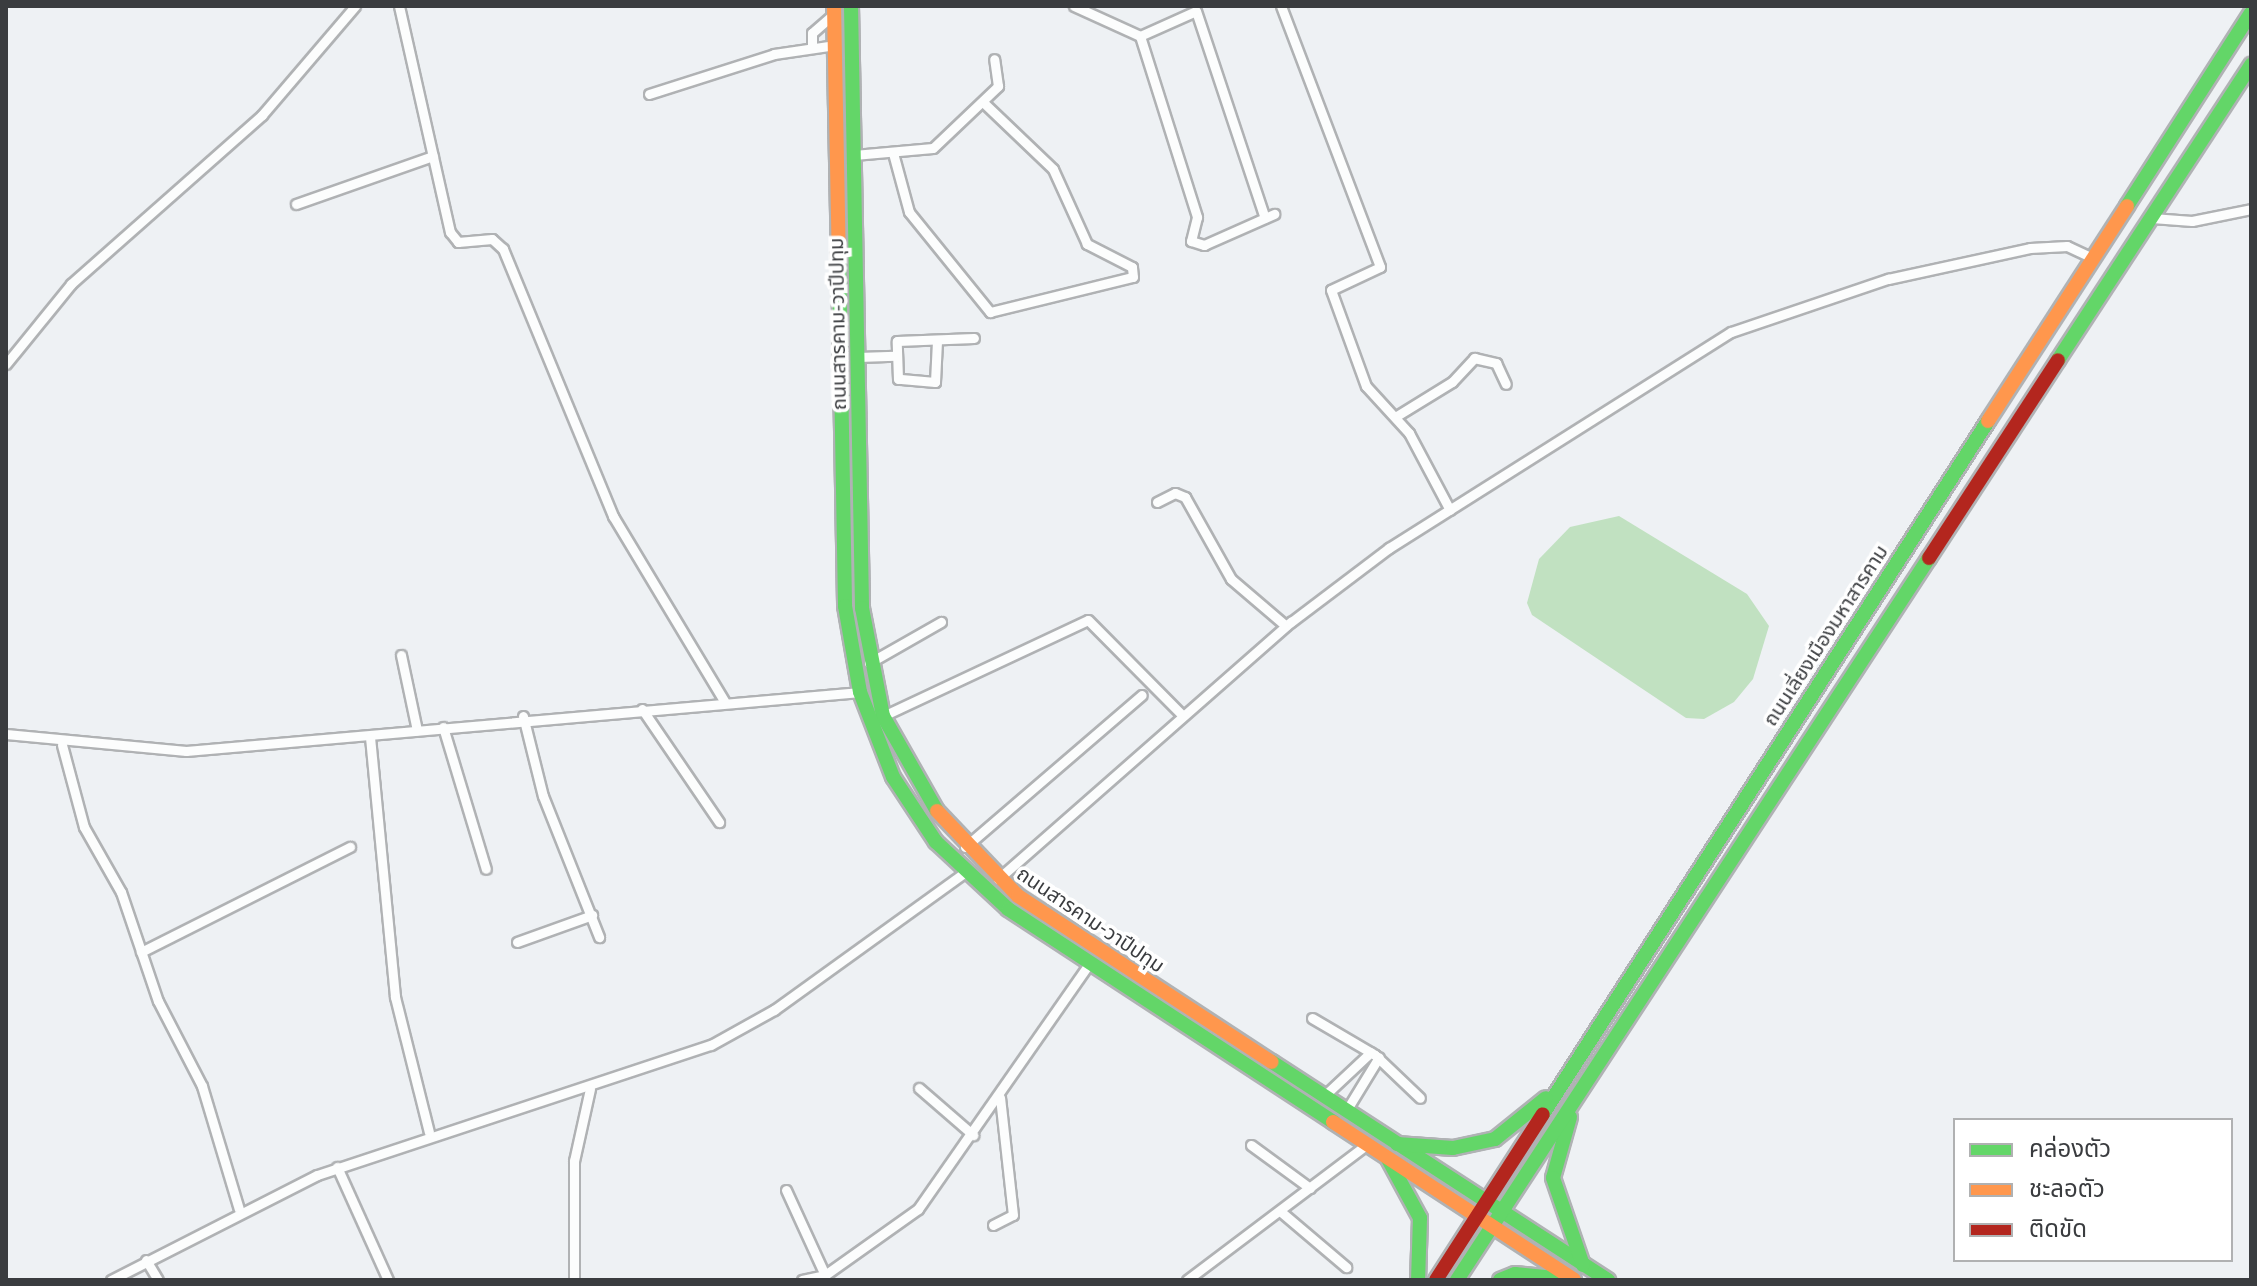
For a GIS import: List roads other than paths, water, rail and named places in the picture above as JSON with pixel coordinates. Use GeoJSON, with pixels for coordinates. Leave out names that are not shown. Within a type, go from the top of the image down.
{"type":"FeatureCollection","features":[{"type":"Feature","properties":{"kind":"main road","name":"ถนนสารคาม-วาปีปทุม"},"geometry":{"type":"LineString","coordinates":[[851,6],[858,357],[869,663],[883,716],[930,805],[965,847],[998,879],[1168,995],[1608,1280]]}},
{"type":"Feature","properties":{"kind":"main road","name":"ถนนสารคาม-วาปีปทุม"},"geometry":{"type":"LineString","coordinates":[[834,10],[845,606],[860,692],[893,777],[965,872],[1088,965],[1574,1280]]}},
{"type":"Feature","properties":{"kind":"main road","name":"ถนนเลี่ยงเมืองมหาสารคาม"},"geometry":{"type":"LineString","coordinates":[[1436,1280],[1554,1092],[2251,13]]}},
{"type":"Feature","properties":{"kind":"main road"},"geometry":{"type":"LineString","coordinates":[[1457,1280],[2251,65]]}},
{"type":"Feature","properties":{"kind":"main road"},"geometry":{"type":"LineString","coordinates":[[839,282],[856,281]]}},
{"type":"Feature","properties":{"kind":"main road"},"geometry":{"type":"LineString","coordinates":[[1158,1010],[1168,995]]}},
{"type":"Feature","properties":{"kind":"main road"},"geometry":{"type":"LineString","coordinates":[[1397,1144],[1453,1148],[1495,1139],[1554,1092]]}},
{"type":"Feature","properties":{"kind":"main road"},"geometry":{"type":"LineString","coordinates":[[1575,1100],[1553,1178],[1583,1265]]}},
{"type":"Feature","properties":{"kind":"main road"},"geometry":{"type":"LineString","coordinates":[[1388,1159],[1420,1218],[1418,1280]]}},
{"type":"Feature","properties":{"kind":"main road"},"geometry":{"type":"LineString","coordinates":[[1500,1280],[1515,1274],[1574,1280]]}},
{"type":"Feature","properties":{"kind":"street"},"geometry":{"type":"LineString","coordinates":[[6,364],[71,284],[262,115],[355,6]]}},
{"type":"Feature","properties":{"kind":"street"},"geometry":{"type":"LineString","coordinates":[[399,6],[450,232],[458,242],[492,239],[503,249],[613,516],[724,701]]}},
{"type":"Feature","properties":{"kind":"street"},"geometry":{"type":"LineString","coordinates":[[1074,6],[1140,36],[1197,217],[1191,241],[1204,245],[1270,216],[1196,11],[1140,36]]}},
{"type":"Feature","properties":{"kind":"street"},"geometry":{"type":"LineString","coordinates":[[1281,6],[1380,267],[1331,290],[1366,386],[1395,417],[1450,510]]}},
{"type":"Feature","properties":{"kind":"street"},"geometry":{"type":"LineString","coordinates":[[812,46],[812,33],[834,10]]}},
{"type":"Feature","properties":{"kind":"street"},"geometry":{"type":"LineString","coordinates":[[649,94],[812,46],[835,45]]}},
{"type":"Feature","properties":{"kind":"street"},"geometry":{"type":"LineString","coordinates":[[854,155],[933,148],[983,102],[1001,80],[994,59]]}},
{"type":"Feature","properties":{"kind":"street"},"geometry":{"type":"LineString","coordinates":[[893,153],[909,212],[990,312],[1133,277],[1132,267],[1087,244],[1053,169],[983,102]]}},
{"type":"Feature","properties":{"kind":"street"},"geometry":{"type":"LineString","coordinates":[[296,204],[433,156]]}},
{"type":"Feature","properties":{"kind":"street"},"geometry":{"type":"LineString","coordinates":[[2152,218],[2192,221],[2251,209]]}},
{"type":"Feature","properties":{"kind":"street"},"geometry":{"type":"LineString","coordinates":[[998,879],[1286,626],[1450,510],[1768,316],[1888,279],[2030,248],[2067,246],[2093,258]]}},
{"type":"Feature","properties":{"kind":"street"},"geometry":{"type":"LineString","coordinates":[[937,341],[933,383],[900,380],[895,356],[897,341],[974,338]]}},
{"type":"Feature","properties":{"kind":"street"},"geometry":{"type":"LineString","coordinates":[[858,357],[895,356]]}},
{"type":"Feature","properties":{"kind":"street"},"geometry":{"type":"LineString","coordinates":[[1395,417],[1452,382],[1474,358],[1496,363],[1506,384]]}},
{"type":"Feature","properties":{"kind":"street"},"geometry":{"type":"LineString","coordinates":[[1157,502],[1175,493],[1185,497],[1231,579],[1286,626]]}},
{"type":"Feature","properties":{"kind":"street"},"geometry":{"type":"LineString","coordinates":[[883,716],[1088,620],[1183,716]]}},
{"type":"Feature","properties":{"kind":"street"},"geometry":{"type":"LineString","coordinates":[[869,663],[941,622]]}},
{"type":"Feature","properties":{"kind":"street"},"geometry":{"type":"LineString","coordinates":[[401,655],[417,730]]}},
{"type":"Feature","properties":{"kind":"street"},"geometry":{"type":"LineString","coordinates":[[6,734],[62,745],[186,751],[370,737],[523,716],[860,692]]}},
{"type":"Feature","properties":{"kind":"street"},"geometry":{"type":"LineString","coordinates":[[965,847],[1142,695]]}},
{"type":"Feature","properties":{"kind":"street"},"geometry":{"type":"LineString","coordinates":[[642,709],[719,822]]}},
{"type":"Feature","properties":{"kind":"street"},"geometry":{"type":"LineString","coordinates":[[523,716],[543,796],[599,937]]}},
{"type":"Feature","properties":{"kind":"street"},"geometry":{"type":"LineString","coordinates":[[443,727],[486,869]]}},
{"type":"Feature","properties":{"kind":"street"},"geometry":{"type":"LineString","coordinates":[[370,737],[395,997],[429,1132]]}},
{"type":"Feature","properties":{"kind":"street"},"geometry":{"type":"LineString","coordinates":[[62,745],[84,827],[121,892],[172,1033],[202,1086],[239,1209]]}},
{"type":"Feature","properties":{"kind":"street"},"geometry":{"type":"LineString","coordinates":[[141,952],[350,847]]}},
{"type":"Feature","properties":{"kind":"street"},"geometry":{"type":"LineString","coordinates":[[111,1280],[239,1209],[337,1167],[429,1132],[590,1089],[699,1050],[774,1010],[965,872]]}},
{"type":"Feature","properties":{"kind":"street"},"geometry":{"type":"LineString","coordinates":[[517,942],[592,915]]}},
{"type":"Feature","properties":{"kind":"street"},"geometry":{"type":"LineString","coordinates":[[802,1280],[825,1275],[918,1209],[1000,1098],[1088,965]]}},
{"type":"Feature","properties":{"kind":"street"},"geometry":{"type":"LineString","coordinates":[[1312,1018],[1375,1055],[1420,1098]]}},
{"type":"Feature","properties":{"kind":"street"},"geometry":{"type":"LineString","coordinates":[[1324,1096],[1375,1055]]}},
{"type":"Feature","properties":{"kind":"street"},"geometry":{"type":"LineString","coordinates":[[1346,1111],[1375,1055]]}},
{"type":"Feature","properties":{"kind":"street"},"geometry":{"type":"LineString","coordinates":[[919,1088],[973,1135]]}},
{"type":"Feature","properties":{"kind":"street"},"geometry":{"type":"LineString","coordinates":[[574,1280],[574,1161],[590,1089]]}},
{"type":"Feature","properties":{"kind":"street"},"geometry":{"type":"LineString","coordinates":[[993,1225],[1013,1215],[1000,1098]]}},
{"type":"Feature","properties":{"kind":"street"},"geometry":{"type":"LineString","coordinates":[[1251,1145],[1310,1188]]}},
{"type":"Feature","properties":{"kind":"street"},"geometry":{"type":"LineString","coordinates":[[1187,1280],[1366,1145]]}},
{"type":"Feature","properties":{"kind":"street"},"geometry":{"type":"LineString","coordinates":[[337,1167],[388,1280]]}},
{"type":"Feature","properties":{"kind":"street"},"geometry":{"type":"LineString","coordinates":[[786,1190],[825,1275]]}},
{"type":"Feature","properties":{"kind":"street"},"geometry":{"type":"LineString","coordinates":[[1280,1211],[1346,1267]]}},
{"type":"Feature","properties":{"kind":"street"},"geometry":{"type":"LineString","coordinates":[[146,1260],[158,1280]]}}]}
